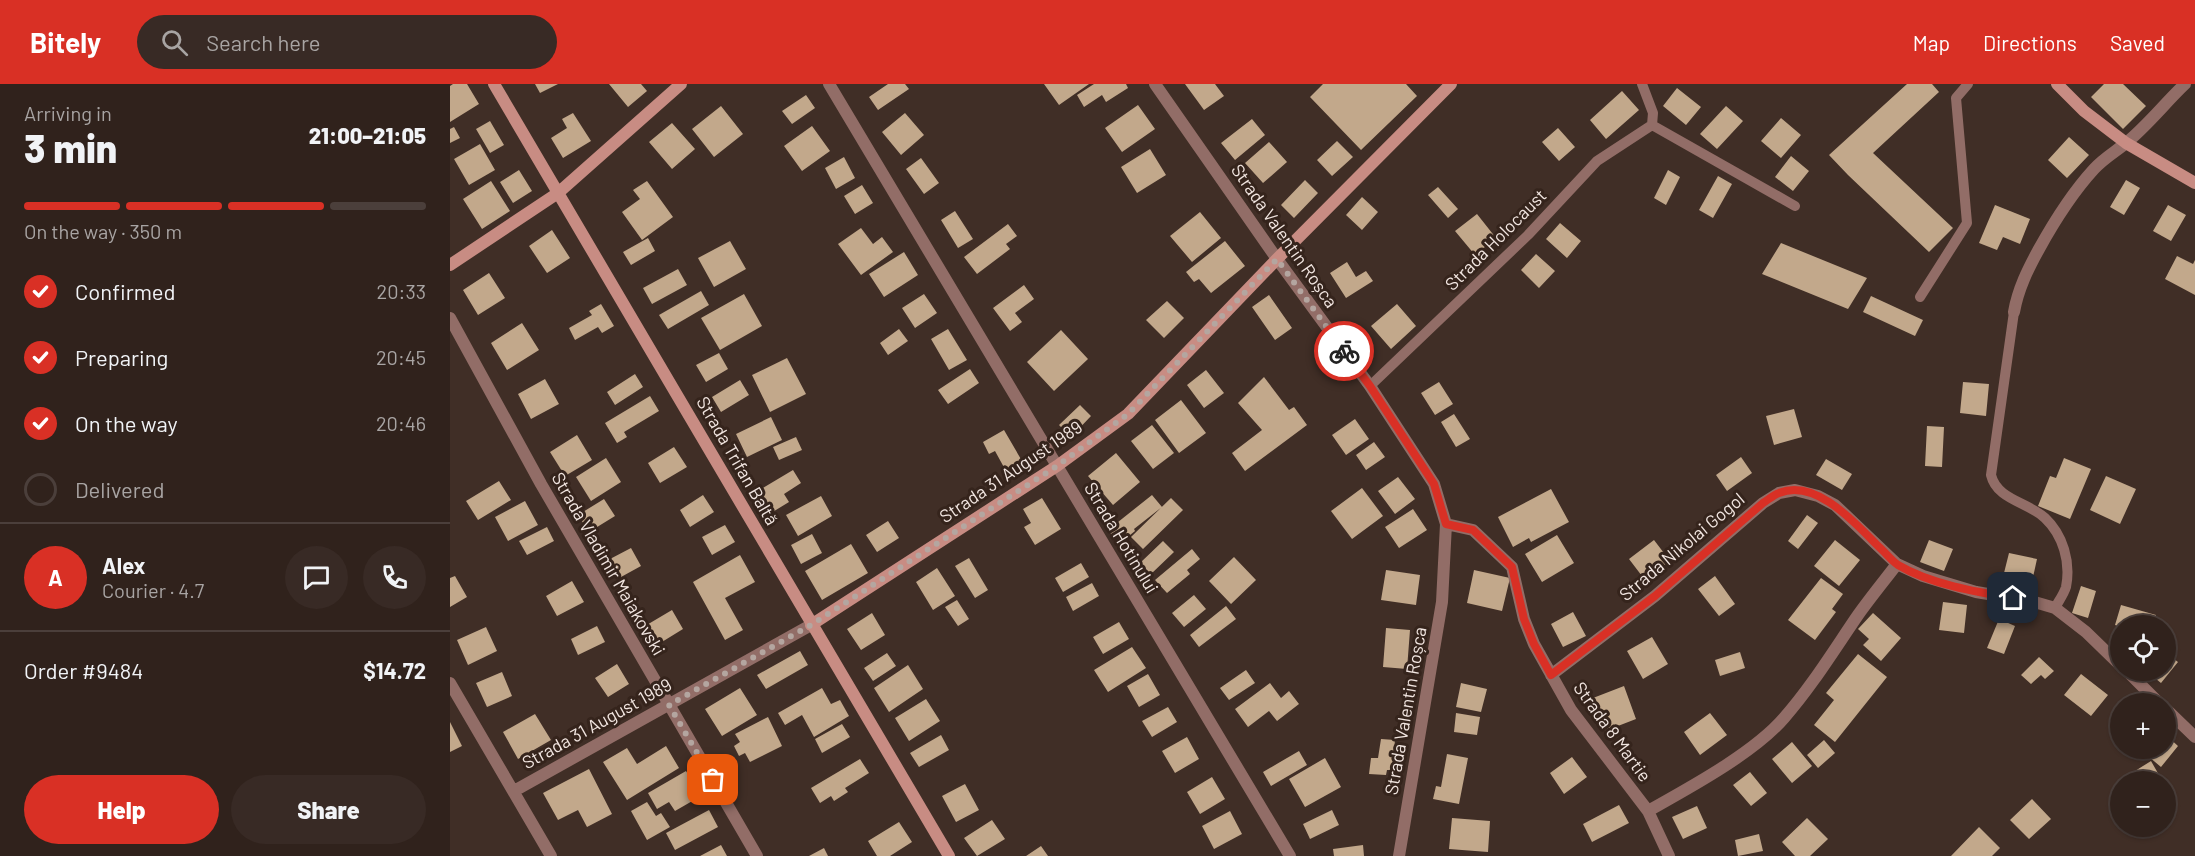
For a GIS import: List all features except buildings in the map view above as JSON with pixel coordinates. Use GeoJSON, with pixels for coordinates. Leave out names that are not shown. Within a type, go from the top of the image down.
{"type":"FeatureCollection","features":[{"type":"Feature","properties":{"kind":"street","name":"Strada Trifan Baltă"},"geometry":{"type":"LineString","coordinates":[[494,84],[949,856]]}},
{"type":"Feature","properties":{"kind":"street"},"geometry":{"type":"LineString","coordinates":[[450,265],[558,193],[681,84]]}},
{"type":"Feature","properties":{"kind":"street","name":"Strada Hotinului"},"geometry":{"type":"LineString","coordinates":[[829,84],[1290,856]]}},
{"type":"Feature","properties":{"kind":"street","name":"Strada Valentin Roșca"},"geometry":{"type":"LineString","coordinates":[[1155,84],[1277,259],[1370,386],[1434,484],[1446,524],[1442,602],[1399,856]]}},
{"type":"Feature","properties":{"kind":"street","name":"Strada 31 August 1989"},"geometry":{"type":"LineString","coordinates":[[514,791],[811,625],[1057,466],[1128,414],[1277,259],[1451,84]]}},
{"type":"Feature","properties":{"kind":"street"},"geometry":{"type":"LineString","coordinates":[[2057,84],[2084,111],[2126,143],[2195,183]]}},
{"type":"Feature","properties":{"kind":"street"},"geometry":{"type":"LineString","coordinates":[[2014,312],[2017,293],[2053,223],[2094,169],[2110,153],[2126,143],[2185,84]]}},
{"type":"Feature","properties":{"kind":"street","name":"Strada Vladimir Maiakovski"},"geometry":{"type":"LineString","coordinates":[[450,318],[541,484],[757,856]]}},
{"type":"Feature","properties":{"kind":"street","name":"Strada Nikolai Gogol"},"geometry":{"type":"LineString","coordinates":[[1551,675],[1655,596],[1763,503],[1779,493],[1795,490],[1818,496],[1835,505],[1897,564],[1923,576],[1976,592],[2031,601],[2055,608],[2086,632],[2110,655]]}},
{"type":"Feature","properties":{"kind":"street","name":"Strada 8 Martie"},"geometry":{"type":"LineString","coordinates":[[1446,524],[1473,530],[1512,567],[1524,619],[1534,644],[1571,710],[1648,811],[1669,856]]}},
{"type":"Feature","properties":{"kind":"street"},"geometry":{"type":"LineString","coordinates":[[1648,811],[1694,785],[1744,752],[1783,719],[1816,678],[1897,564]]}},
{"type":"Feature","properties":{"kind":"street"},"geometry":{"type":"LineString","coordinates":[[2137,681],[2149,693]]}},
{"type":"Feature","properties":{"kind":"street"},"geometry":{"type":"LineString","coordinates":[[450,683],[551,856]]}},
{"type":"Feature","properties":{"kind":"street"},"geometry":{"type":"LineString","coordinates":[[2176,719],[2195,737]]}},
{"type":"Feature","properties":{"kind":"lane"},"geometry":{"type":"LineString","coordinates":[[1642,84],[1653,113],[1652,125],[1795,206]]}},
{"type":"Feature","properties":{"kind":"lane"},"geometry":{"type":"LineString","coordinates":[[1920,297],[1967,224],[1956,98],[1968,84]]}},
{"type":"Feature","properties":{"kind":"lane","name":"Strada Holocaust"},"geometry":{"type":"LineString","coordinates":[[1370,386],[1528,235],[1597,161],[1652,125]]}},
{"type":"Feature","properties":{"kind":"lane"},"geometry":{"type":"LineString","coordinates":[[2014,312],[1991,475],[1993,484],[1999,491],[2044,517],[2061,539],[2066,552],[2066,589],[2055,608]]}},
{"type":"Feature","properties":{"kind":"way so far"},"geometry":{"type":"LineString","coordinates":[[713,780],[669,705],[811,625],[1057,466],[1128,414],[1277,259],[1344,351]]}},
{"type":"Feature","properties":{"kind":"route"},"geometry":{"type":"LineString","coordinates":[[1344,351],[1370,386],[1434,484],[1446,524],[1473,530],[1512,567],[1524,619],[1534,644],[1551,675],[1655,596],[1763,503],[1779,493],[1795,490],[1818,496],[1835,505],[1897,564],[1923,576],[1976,592],[2013,598]]}}]}
